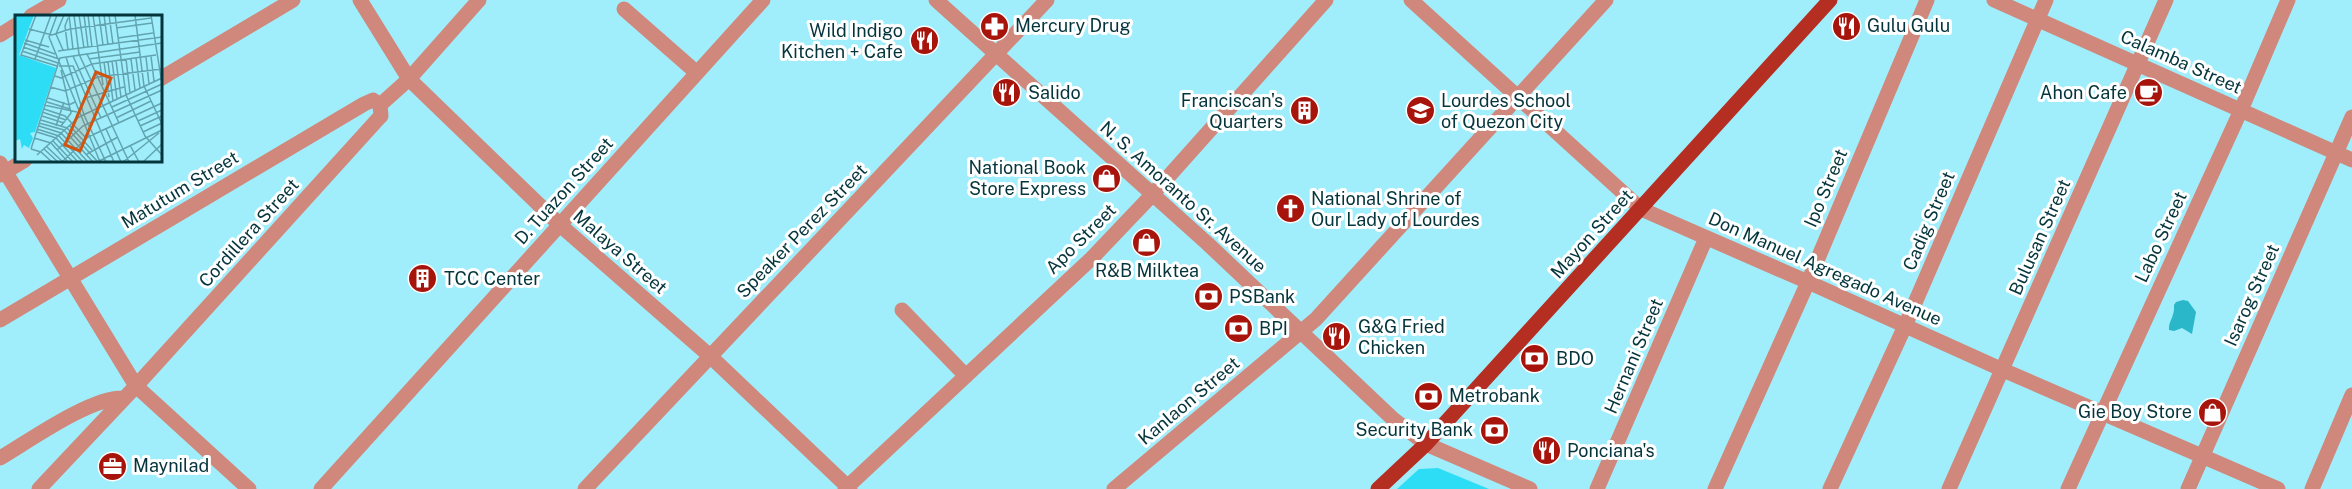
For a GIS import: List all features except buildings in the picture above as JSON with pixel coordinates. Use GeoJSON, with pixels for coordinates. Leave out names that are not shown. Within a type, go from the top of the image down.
{"type":"FeatureCollection","features":[{"type":"Feature","properties":{"kind":"main road","name":"Mayon Street"},"geometry":{"type":"LineString","coordinates":[[1378,489],[1426,444],[1830,0]]}},
{"type":"Feature","properties":{"kind":"street"},"geometry":{"type":"LineString","coordinates":[[33,15],[59,0]]}},
{"type":"Feature","properties":{"kind":"street"},"geometry":{"type":"LineString","coordinates":[[162,78],[293,0]]}},
{"type":"Feature","properties":{"kind":"street","name":"Malaya Street"},"geometry":{"type":"LineString","coordinates":[[360,0],[410,79],[560,225],[710,356],[848,488]]}},
{"type":"Feature","properties":{"kind":"street","name":"Cordillera Street"},"geometry":{"type":"LineString","coordinates":[[39,489],[136,386],[381,116],[380,105],[410,79],[479,0]]}},
{"type":"Feature","properties":{"kind":"street","name":"D. Tuazon Street"},"geometry":{"type":"LineString","coordinates":[[321,489],[764,0]]}},
{"type":"Feature","properties":{"kind":"street","name":"N. S. Amoranto Sr. Avenue"},"geometry":{"type":"LineString","coordinates":[[936,0],[1302,332],[1393,419],[1426,444],[1530,489]]}},
{"type":"Feature","properties":{"kind":"street","name":"Speaker Perez Street"},"geometry":{"type":"LineString","coordinates":[[585,489],[1047,0]]}},
{"type":"Feature","properties":{"kind":"street","name":"Apo Street"},"geometry":{"type":"LineString","coordinates":[[848,488],[1092,258],[1152,195],[1326,0]]}},
{"type":"Feature","properties":{"kind":"street","name":"Don Manuel Agregado Avenue"},"geometry":{"type":"LineString","coordinates":[[1411,0],[1641,209],[2278,489]]}},
{"type":"Feature","properties":{"kind":"street","name":"Kanlaon Street"},"geometry":{"type":"LineString","coordinates":[[1114,489],[1317,319],[1606,0]]}},
{"type":"Feature","properties":{"kind":"street","name":"Ipo Street"},"geometry":{"type":"LineString","coordinates":[[1715,489],[1808,282],[1927,0]]}},
{"type":"Feature","properties":{"kind":"street","name":"Calamba Street"},"geometry":{"type":"LineString","coordinates":[[1994,0],[2352,160]]}},
{"type":"Feature","properties":{"kind":"street","name":"Cadig Street"},"geometry":{"type":"LineString","coordinates":[[1830,489],[1905,326],[2046,0]]}},
{"type":"Feature","properties":{"kind":"street","name":"Bulusan Street"},"geometry":{"type":"LineString","coordinates":[[1949,489],[2166,0]]}},
{"type":"Feature","properties":{"kind":"street","name":"Labo Street"},"geometry":{"type":"LineString","coordinates":[[2068,489],[2241,110],[2288,0]]}},
{"type":"Feature","properties":{"kind":"street"},"geometry":{"type":"LineString","coordinates":[[624,9],[697,73]]}},
{"type":"Feature","properties":{"kind":"street"},"geometry":{"type":"LineString","coordinates":[[0,35],[15,26]]}},
{"type":"Feature","properties":{"kind":"street","name":"Matutum Street"},"geometry":{"type":"LineString","coordinates":[[0,320],[364,104],[373,100],[380,105]]}},
{"type":"Feature","properties":{"kind":"street","name":"Isarog Street"},"geometry":{"type":"LineString","coordinates":[[2188,489],[2352,117]]}},
{"type":"Feature","properties":{"kind":"street"},"geometry":{"type":"LineString","coordinates":[[20,162],[2,170],[136,386],[249,489]]}},
{"type":"Feature","properties":{"kind":"street","name":"Hernani Street"},"geometry":{"type":"LineString","coordinates":[[1597,489],[1706,238]]}},
{"type":"Feature","properties":{"kind":"street"},"geometry":{"type":"LineString","coordinates":[[902,310],[966,376]]}},
{"type":"Feature","properties":{"kind":"street"},"geometry":{"type":"LineString","coordinates":[[2312,489],[2352,396]]}},
{"type":"Feature","properties":{"kind":"street"},"geometry":{"type":"LineString","coordinates":[[0,458],[92,404],[114,397],[124,398]]}},
{"type":"Feature","properties":{"kind":"shaded area"},"geometry":{"type":"Polygon","coordinates":[[[2183,300],[2188,301],[2196,312],[2192,334],[2182,328],[2169,330],[2174,305],[2183,300]]]}},
{"type":"Feature","properties":{"kind":"shaded area"},"geometry":{"type":"Polygon","coordinates":[[[1438,468],[1489,489],[1397,489],[1419,469],[1438,468]]]}},
{"type":"Feature","properties":{"kind":"place","name":"Mercury Drug"},"geometry":{"type":"Point","coordinates":[994,26]}},
{"type":"Feature","properties":{"kind":"place","name":"Gulu Gulu"},"geometry":{"type":"Point","coordinates":[1846,26]}},
{"type":"Feature","properties":{"kind":"place","name":"Wild Indigo Kitchen + Cafe"},"geometry":{"type":"Point","coordinates":[924,41]}},
{"type":"Feature","properties":{"kind":"place","name":"Salido"},"geometry":{"type":"Point","coordinates":[1007,93]}},
{"type":"Feature","properties":{"kind":"place","name":"Ahon Cafe"},"geometry":{"type":"Point","coordinates":[2148,93]}},
{"type":"Feature","properties":{"kind":"place","name":"Franciscan's Quarters"},"geometry":{"type":"Point","coordinates":[1304,111]}},
{"type":"Feature","properties":{"kind":"place","name":"Lourdes School of Quezon City"},"geometry":{"type":"Point","coordinates":[1420,111]}},
{"type":"Feature","properties":{"kind":"place","name":"National Book Store Express"},"geometry":{"type":"Point","coordinates":[1107,178]}},
{"type":"Feature","properties":{"kind":"place","name":"National Shrine of Our Lady of Lourdes"},"geometry":{"type":"Point","coordinates":[1290,209]}},
{"type":"Feature","properties":{"kind":"place","name":"R&B Milktea"},"geometry":{"type":"Point","coordinates":[1147,242]}},
{"type":"Feature","properties":{"kind":"place","name":"TCC Center"},"geometry":{"type":"Point","coordinates":[423,279]}},
{"type":"Feature","properties":{"kind":"place","name":"PSBank"},"geometry":{"type":"Point","coordinates":[1208,297]}},
{"type":"Feature","properties":{"kind":"place","name":"BPI"},"geometry":{"type":"Point","coordinates":[1238,329]}},
{"type":"Feature","properties":{"kind":"place","name":"G&G Fried Chicken"},"geometry":{"type":"Point","coordinates":[1337,337]}},
{"type":"Feature","properties":{"kind":"place","name":"BDO"},"geometry":{"type":"Point","coordinates":[1535,359]}},
{"type":"Feature","properties":{"kind":"place","name":"Metrobank"},"geometry":{"type":"Point","coordinates":[1428,396]}},
{"type":"Feature","properties":{"kind":"place","name":"Gie Boy Store"},"geometry":{"type":"Point","coordinates":[2213,412]}},
{"type":"Feature","properties":{"kind":"place","name":"Security Bank"},"geometry":{"type":"Point","coordinates":[1494,430]}},
{"type":"Feature","properties":{"kind":"place","name":"Ponciana's"},"geometry":{"type":"Point","coordinates":[1546,451]}},
{"type":"Feature","properties":{"kind":"place","name":"Maynilad"},"geometry":{"type":"Point","coordinates":[112,466]}}]}
